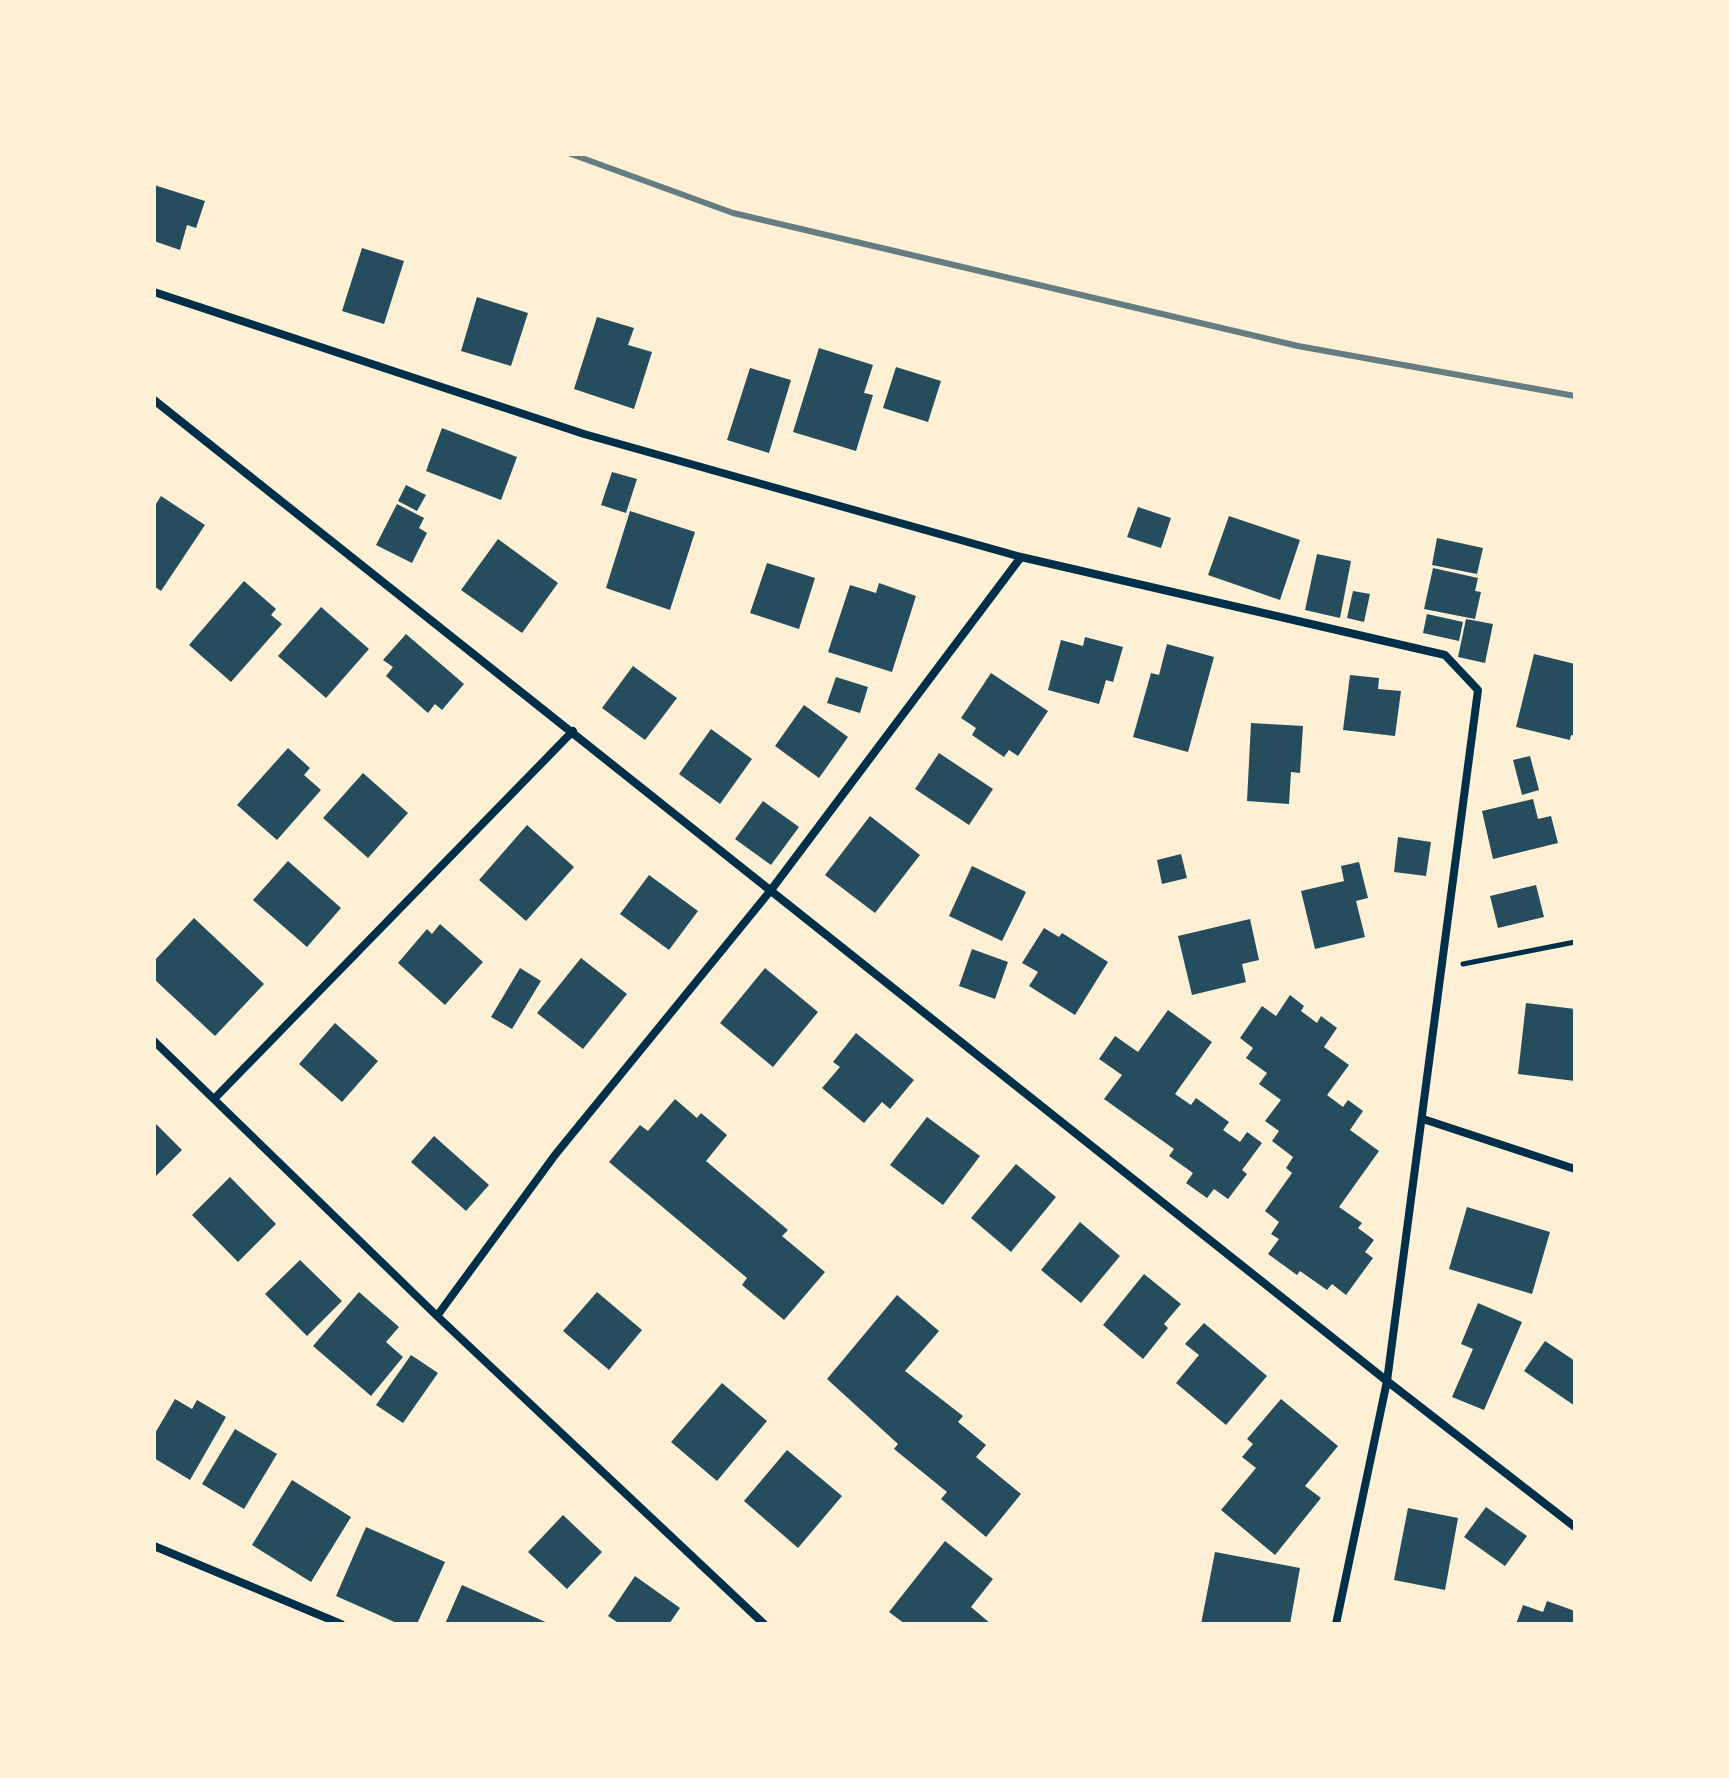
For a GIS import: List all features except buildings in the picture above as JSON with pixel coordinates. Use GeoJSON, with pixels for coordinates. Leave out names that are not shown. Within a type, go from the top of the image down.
{"type":"FeatureCollection","features":[{"type":"Feature","properties":{"kind":"street"},"geometry":{"type":"LineString","coordinates":[[154,292],[198,304],[584,434],[1021,557],[1445,655],[1478,690],[1387,1381],[1336,1624]]}},
{"type":"Feature","properties":{"kind":"street"},"geometry":{"type":"LineString","coordinates":[[154,400],[1387,1381],[1575,1527]]}},
{"type":"Feature","properties":{"kind":"street"},"geometry":{"type":"LineString","coordinates":[[437,1316],[555,1155],[771,890],[1021,557]]}},
{"type":"Feature","properties":{"kind":"street"},"geometry":{"type":"LineString","coordinates":[[214,1099],[573,731]]}},
{"type":"Feature","properties":{"kind":"street"},"geometry":{"type":"LineString","coordinates":[[154,1041],[437,1316],[764,1624]]}},
{"type":"Feature","properties":{"kind":"street"},"geometry":{"type":"LineString","coordinates":[[1423,1119],[1575,1169]]}},
{"type":"Feature","properties":{"kind":"street"},"geometry":{"type":"LineString","coordinates":[[154,1546],[341,1624]]}},
{"type":"Feature","properties":{"kind":"path"},"geometry":{"type":"LineString","coordinates":[[1442,968],[1575,942]]}},
{"type":"Feature","properties":{"kind":"railway"},"geometry":{"type":"LineString","coordinates":[[571,154],[733,213],[1298,346],[1575,396]]}}]}
